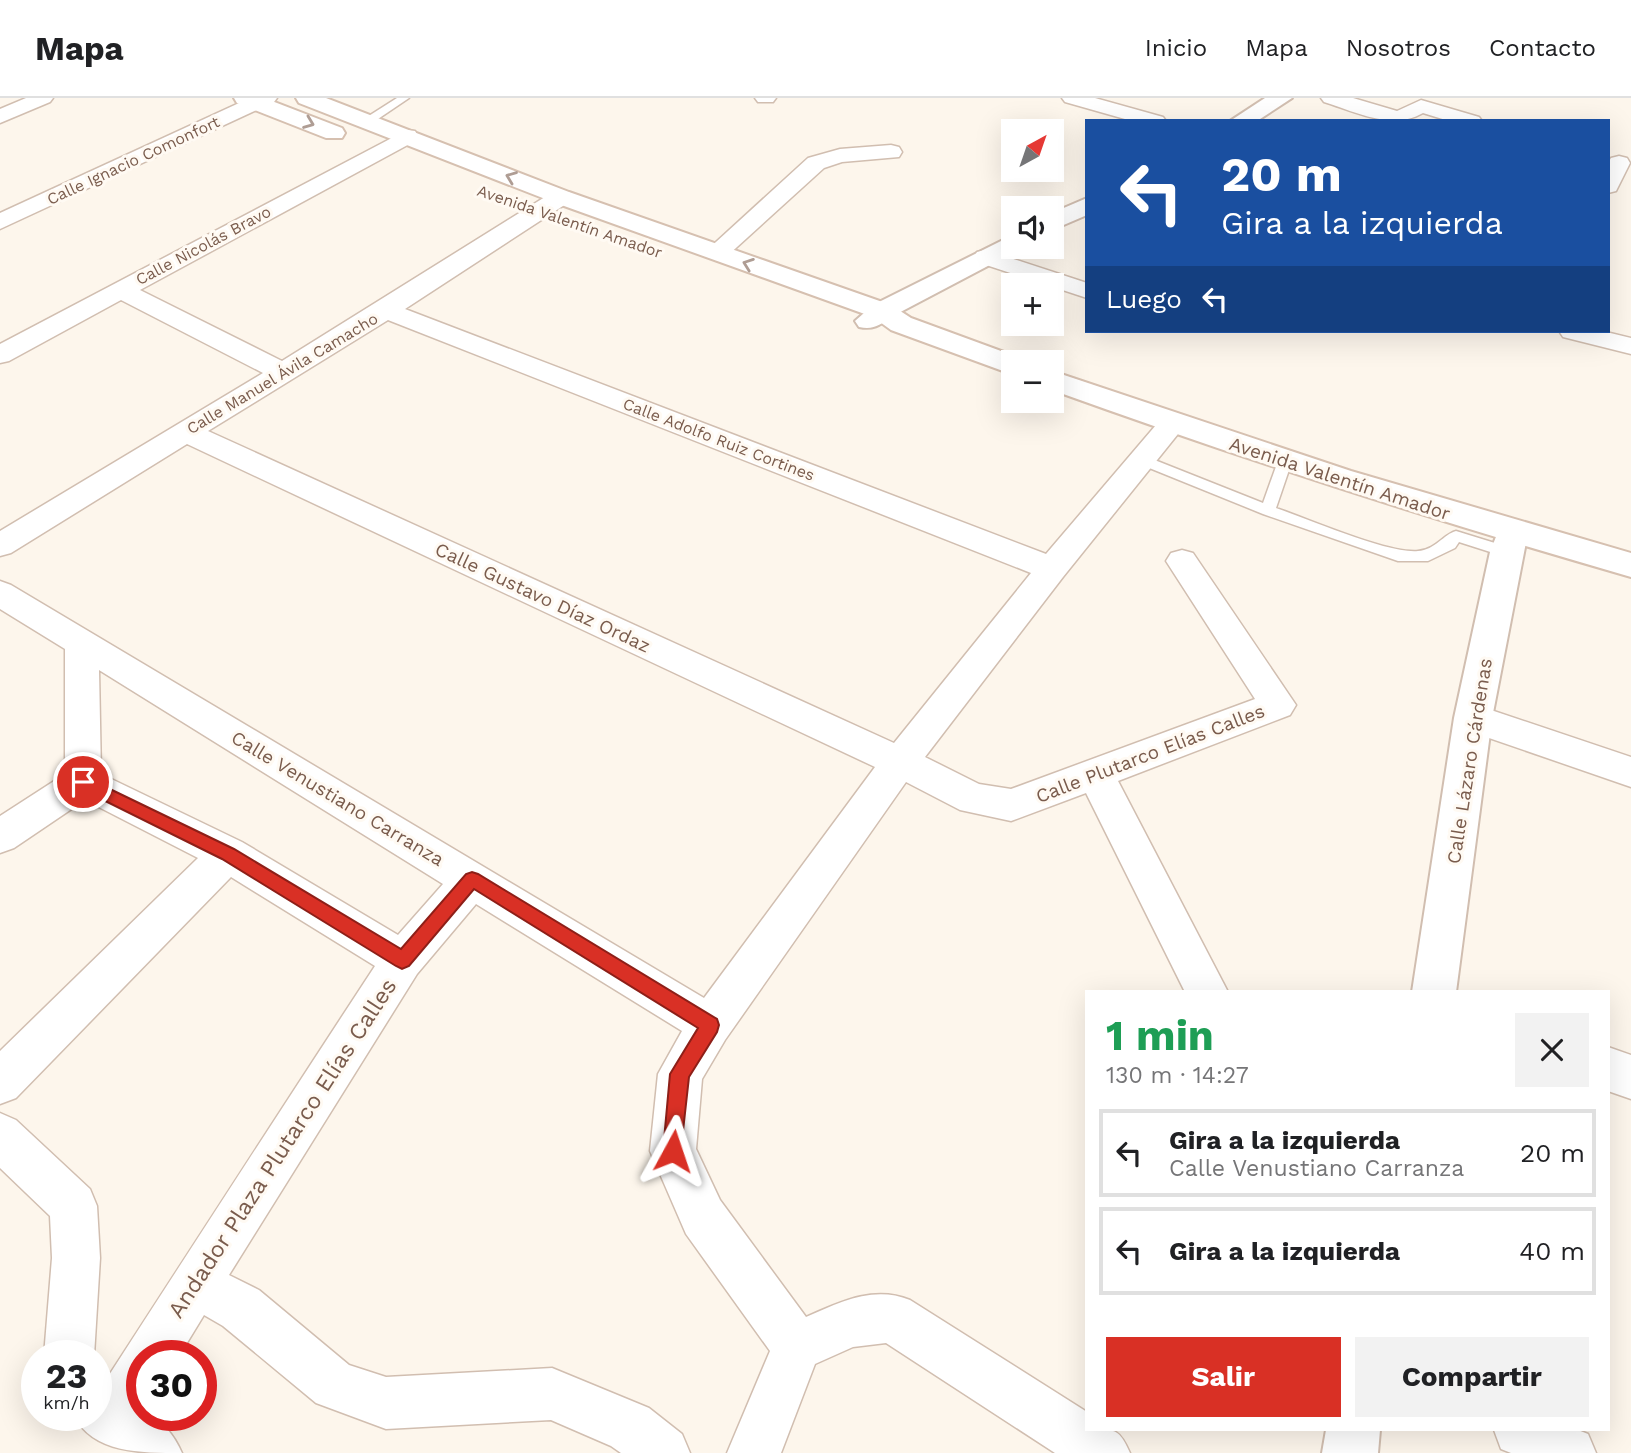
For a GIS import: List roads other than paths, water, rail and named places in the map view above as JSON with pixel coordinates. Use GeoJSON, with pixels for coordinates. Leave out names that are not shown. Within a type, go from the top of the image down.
{"type":"FeatureCollection","features":[{"type":"Feature","properties":{"kind":"main road","name":"Avenida Valentín Amador"},"geometry":{"type":"LineString","coordinates":[[307,98],[407,136],[551,205],[717,252],[884,319]]}},
{"type":"Feature","properties":{"kind":"main road"},"geometry":{"type":"LineString","coordinates":[[1244,119],[1281,98]]}},
{"type":"Feature","properties":{"kind":"main road","name":"Avenida Valentín Amador"},"geometry":{"type":"LineString","coordinates":[[256,100],[379,150],[551,205],[1001,361]]}},
{"type":"Feature","properties":{"kind":"main road"},"geometry":{"type":"LineString","coordinates":[[1064,217],[1085,206]]}},
{"type":"Feature","properties":{"kind":"main road"},"geometry":{"type":"LineString","coordinates":[[884,319],[1001,249]]}},
{"type":"Feature","properties":{"kind":"main road","name":"Avenida Valentín Amador"},"geometry":{"type":"LineString","coordinates":[[1064,384],[1285,461],[1458,526],[1509,542],[1631,565]]}},
{"type":"Feature","properties":{"kind":"main road","name":"Calle Lázaro Cárdenas"},"geometry":{"type":"LineString","coordinates":[[1434,990],[1473,718],[1509,542]]}},
{"type":"Feature","properties":{"kind":"main road"},"geometry":{"type":"LineString","coordinates":[[1350,1453],[1353,1431]]}},
{"type":"Feature","properties":{"kind":"street"},"geometry":{"type":"LineString","coordinates":[[0,117],[43,98]]}},
{"type":"Feature","properties":{"kind":"street"},"geometry":{"type":"LineString","coordinates":[[1072,98],[1149,119]]}},
{"type":"Feature","properties":{"kind":"street"},"geometry":{"type":"LineString","coordinates":[[1331,98],[1395,119],[1421,106],[1465,119]]}},
{"type":"Feature","properties":{"kind":"street","name":"Calle Ignacio Comonfort"},"geometry":{"type":"LineString","coordinates":[[0,222],[256,100]]}},
{"type":"Feature","properties":{"kind":"street","name":"Calle Nicolás Bravo"},"geometry":{"type":"LineString","coordinates":[[0,355],[407,136]]}},
{"type":"Feature","properties":{"kind":"street"},"geometry":{"type":"LineString","coordinates":[[717,252],[816,163],[840,156],[891,152]]}},
{"type":"Feature","properties":{"kind":"street"},"geometry":{"type":"LineString","coordinates":[[1610,182],[1620,163]]}},
{"type":"Feature","properties":{"kind":"street"},"geometry":{"type":"LineString","coordinates":[[1610,193],[1631,199]]}},
{"type":"Feature","properties":{"kind":"street","name":"Calle Manuel Ávila Camacho"},"geometry":{"type":"LineString","coordinates":[[0,545],[386,310],[551,205]]}},
{"type":"Feature","properties":{"kind":"street"},"geometry":{"type":"LineString","coordinates":[[986,257],[1085,290]]}},
{"type":"Feature","properties":{"kind":"street"},"geometry":{"type":"LineString","coordinates":[[120,290],[282,372]]}},
{"type":"Feature","properties":{"kind":"street","name":"Calle Adolfo Ruiz Cortines"},"geometry":{"type":"LineString","coordinates":[[386,310],[1052,569]]}},
{"type":"Feature","properties":{"kind":"street"},"geometry":{"type":"LineString","coordinates":[[1580,333],[1631,346]]}},
{"type":"Feature","properties":{"kind":"street"},"geometry":{"type":"LineString","coordinates":[[797,1346],[703,1217],[673,1151],[680,1074],[710,1025],[900,762],[1052,569],[1172,424]]}},
{"type":"Feature","properties":{"kind":"street","name":"Calle Gustavo Díaz Ordaz"},"geometry":{"type":"LineString","coordinates":[[185,432],[900,762]]}},
{"type":"Feature","properties":{"kind":"street","name":"Calle Plutarco Elías Calles"},"geometry":{"type":"LineString","coordinates":[[900,762],[973,799],[1012,805],[1278,705],[1182,561]]}},
{"type":"Feature","properties":{"kind":"street","name":"Calle Venustiano Carranza"},"geometry":{"type":"LineString","coordinates":[[0,593],[710,1025]]}},
{"type":"Feature","properties":{"kind":"street"},"geometry":{"type":"LineString","coordinates":[[82,643],[83,782]]}},
{"type":"Feature","properties":{"kind":"street"},"geometry":{"type":"LineString","coordinates":[[1473,718],[1631,772]]}},
{"type":"Feature","properties":{"kind":"street"},"geometry":{"type":"LineString","coordinates":[[1096,775],[1206,990]]}},
{"type":"Feature","properties":{"kind":"street"},"geometry":{"type":"LineString","coordinates":[[0,836],[83,782]]}},
{"type":"Feature","properties":{"kind":"street"},"geometry":{"type":"LineString","coordinates":[[83,782],[228,854],[402,960]]}},
{"type":"Feature","properties":{"kind":"street"},"geometry":{"type":"LineString","coordinates":[[0,1082],[228,854]]}},
{"type":"Feature","properties":{"kind":"street","name":"Andador Plaza Plutarco Elías Calles"},"geometry":{"type":"LineString","coordinates":[[160,1340],[402,960],[472,879]]}},
{"type":"Feature","properties":{"kind":"street"},"geometry":{"type":"LineString","coordinates":[[1610,1070],[1631,1077]]}},
{"type":"Feature","properties":{"kind":"street"},"geometry":{"type":"LineString","coordinates":[[0,1136],[73,1206],[76,1258],[70,1340]]}},
{"type":"Feature","properties":{"kind":"street"},"geometry":{"type":"LineString","coordinates":[[195,1284],[241,1308],[334,1385],[386,1403],[552,1394],[630,1427],[663,1453]]}},
{"type":"Feature","properties":{"kind":"street"},"geometry":{"type":"LineString","coordinates":[[754,1453],[797,1346],[852,1322],[892,1318],[1103,1453]]}},
{"type":"Feature","properties":{"kind":"street"},"geometry":{"type":"LineString","coordinates":[[112,1404],[126,1388]]}},
{"type":"Feature","properties":{"kind":"street"},"geometry":{"type":"LineString","coordinates":[[112,1421],[155,1453]]}},
{"type":"Feature","properties":{"kind":"street"},"geometry":{"type":"LineString","coordinates":[[1522,1431],[1569,1453]]}},
{"type":"Feature","properties":{"kind":"lane"},"geometry":{"type":"LineString","coordinates":[[368,121],[404,98]]}},
{"type":"Feature","properties":{"kind":"lane"},"geometry":{"type":"LineString","coordinates":[[1142,460],[1268,510],[1398,556],[1423,557],[1450,544],[1458,526]]}},
{"type":"Feature","properties":{"kind":"lane"},"geometry":{"type":"LineString","coordinates":[[1268,510],[1285,461]]}}]}
